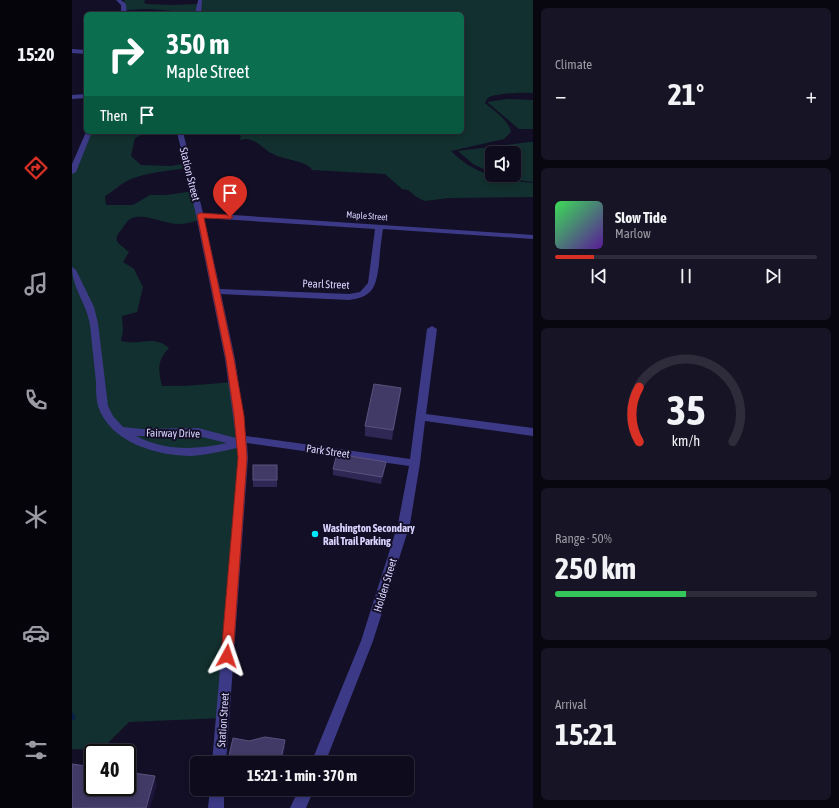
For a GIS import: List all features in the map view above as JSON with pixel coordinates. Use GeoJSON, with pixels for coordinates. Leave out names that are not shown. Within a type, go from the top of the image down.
{"type":"FeatureCollection","features":[{"type":"Feature","properties":{"kind":"street"},"geometry":{"type":"LineString","coordinates":[[118,0],[124,5],[124,12]]}},
{"type":"Feature","properties":{"kind":"street"},"geometry":{"type":"LineString","coordinates":[[198,12],[200,0]]}},
{"type":"Feature","properties":{"kind":"street"},"geometry":{"type":"LineString","coordinates":[[72,46],[74,48],[72,50],[84,52]]}},
{"type":"Feature","properties":{"kind":"street"},"geometry":{"type":"LineString","coordinates":[[72,97],[84,96]]}},
{"type":"Feature","properties":{"kind":"street"},"geometry":{"type":"LineString","coordinates":[[72,172],[89,134]]}},
{"type":"Feature","properties":{"kind":"street","name":"Station Street"},"geometry":{"type":"LineString","coordinates":[[180,134],[200,215],[231,365],[241,441],[241,487],[220,756]]}},
{"type":"Feature","properties":{"kind":"street","name":"Maple Street"},"geometry":{"type":"LineString","coordinates":[[200,215],[533,237]]}},
{"type":"Feature","properties":{"kind":"street","name":"Pearl Street"},"geometry":{"type":"LineString","coordinates":[[216,291],[349,297],[364,294],[372,283],[379,227]]}},
{"type":"Feature","properties":{"kind":"street","name":"Fairway Drive"},"geometry":{"type":"LineString","coordinates":[[72,270],[90,307],[94,323],[103,406],[109,419],[119,430],[127,436],[149,445],[184,452],[206,451],[241,441]]}},
{"type":"Feature","properties":{"kind":"street","name":"Holden Street"},"geometry":{"type":"LineString","coordinates":[[321,756],[367,642],[404,524],[415,463],[432,328]]}},
{"type":"Feature","properties":{"kind":"street"},"geometry":{"type":"LineString","coordinates":[[420,417],[533,432]]}},
{"type":"Feature","properties":{"kind":"street","name":"Fairway Drive"},"geometry":{"type":"LineString","coordinates":[[119,430],[142,433],[198,432],[241,441]]}},
{"type":"Feature","properties":{"kind":"street","name":"Park Street"},"geometry":{"type":"LineString","coordinates":[[241,441],[415,463]]}},
{"type":"Feature","properties":{"kind":"street"},"geometry":{"type":"LineString","coordinates":[[216,808],[217,796]]}},
{"type":"Feature","properties":{"kind":"street"},"geometry":{"type":"LineString","coordinates":[[298,808],[304,796]]}},
{"type":"Feature","properties":{"kind":"green space"},"geometry":{"type":"Polygon","coordinates":[[[125,0],[145,0],[144,2],[146,4],[171,5],[199,4],[200,0],[533,0],[533,93],[503,94],[488,98],[485,103],[504,120],[511,132],[504,139],[451,151],[469,166],[485,173],[485,182],[521,181],[533,183],[533,197],[449,198],[425,201],[418,198],[408,190],[402,189],[385,174],[312,170],[306,165],[270,153],[254,141],[245,139],[240,140],[241,136],[239,134],[464,134],[464,12],[174,12],[147,9],[127,10],[122,3],[125,0]]]}},
{"type":"Feature","properties":{"kind":"green space"},"geometry":{"type":"Polygon","coordinates":[[[507,99],[533,100],[533,129],[519,129],[487,102],[507,99]]]}},
{"type":"Feature","properties":{"kind":"green space"},"geometry":{"type":"Polygon","coordinates":[[[89,134],[143,134],[135,138],[131,156],[141,165],[171,166],[188,163],[187,168],[152,173],[131,179],[105,196],[106,205],[133,205],[150,195],[167,195],[193,191],[199,220],[178,224],[135,217],[130,219],[118,233],[118,242],[129,252],[123,262],[134,269],[143,287],[137,312],[122,316],[123,331],[121,341],[152,341],[163,344],[169,348],[160,361],[159,370],[162,386],[184,386],[234,382],[242,440],[223,718],[129,722],[107,744],[84,744],[84,749],[72,749],[72,171],[89,134]]]}},
{"type":"Feature","properties":{"kind":"green space"},"geometry":{"type":"Polygon","coordinates":[[[533,142],[533,182],[521,180],[521,146],[497,146],[533,142]]]}},
{"type":"Feature","properties":{"kind":"green space"},"geometry":{"type":"Polygon","coordinates":[[[485,148],[485,170],[473,164],[458,151],[485,148]]]}},
{"type":"Feature","properties":{"kind":"building"},"geometry":{"type":"Polygon","coordinates":[[[374,384],[401,388],[393,430],[365,426],[374,384]]]}},
{"type":"Feature","properties":{"kind":"building"},"geometry":{"type":"Polygon","coordinates":[[[337,454],[386,462],[382,477],[333,469],[337,454]]]}},
{"type":"Feature","properties":{"kind":"building"},"geometry":{"type":"Polygon","coordinates":[[[253,465],[277,465],[277,480],[253,480],[253,465]]]}},
{"type":"Feature","properties":{"kind":"building"},"geometry":{"type":"Polygon","coordinates":[[[265,737],[285,740],[282,756],[229,756],[233,738],[249,741],[265,737]]]}},
{"type":"Feature","properties":{"kind":"building"},"geometry":{"type":"Polygon","coordinates":[[[72,764],[84,766],[84,796],[136,796],[136,773],[155,776],[146,808],[72,808],[72,764]]]}},
{"type":"Feature","properties":{"kind":"place","name":"Washington Secondary Rail Trail Parking"},"geometry":{"type":"Point","coordinates":[315,534]}},
{"type":"Feature","properties":{"kind":"route"},"geometry":{"type":"LineString","coordinates":[[227,656],[242,458],[239,416],[230,359],[200,215],[230,217]]}}]}
